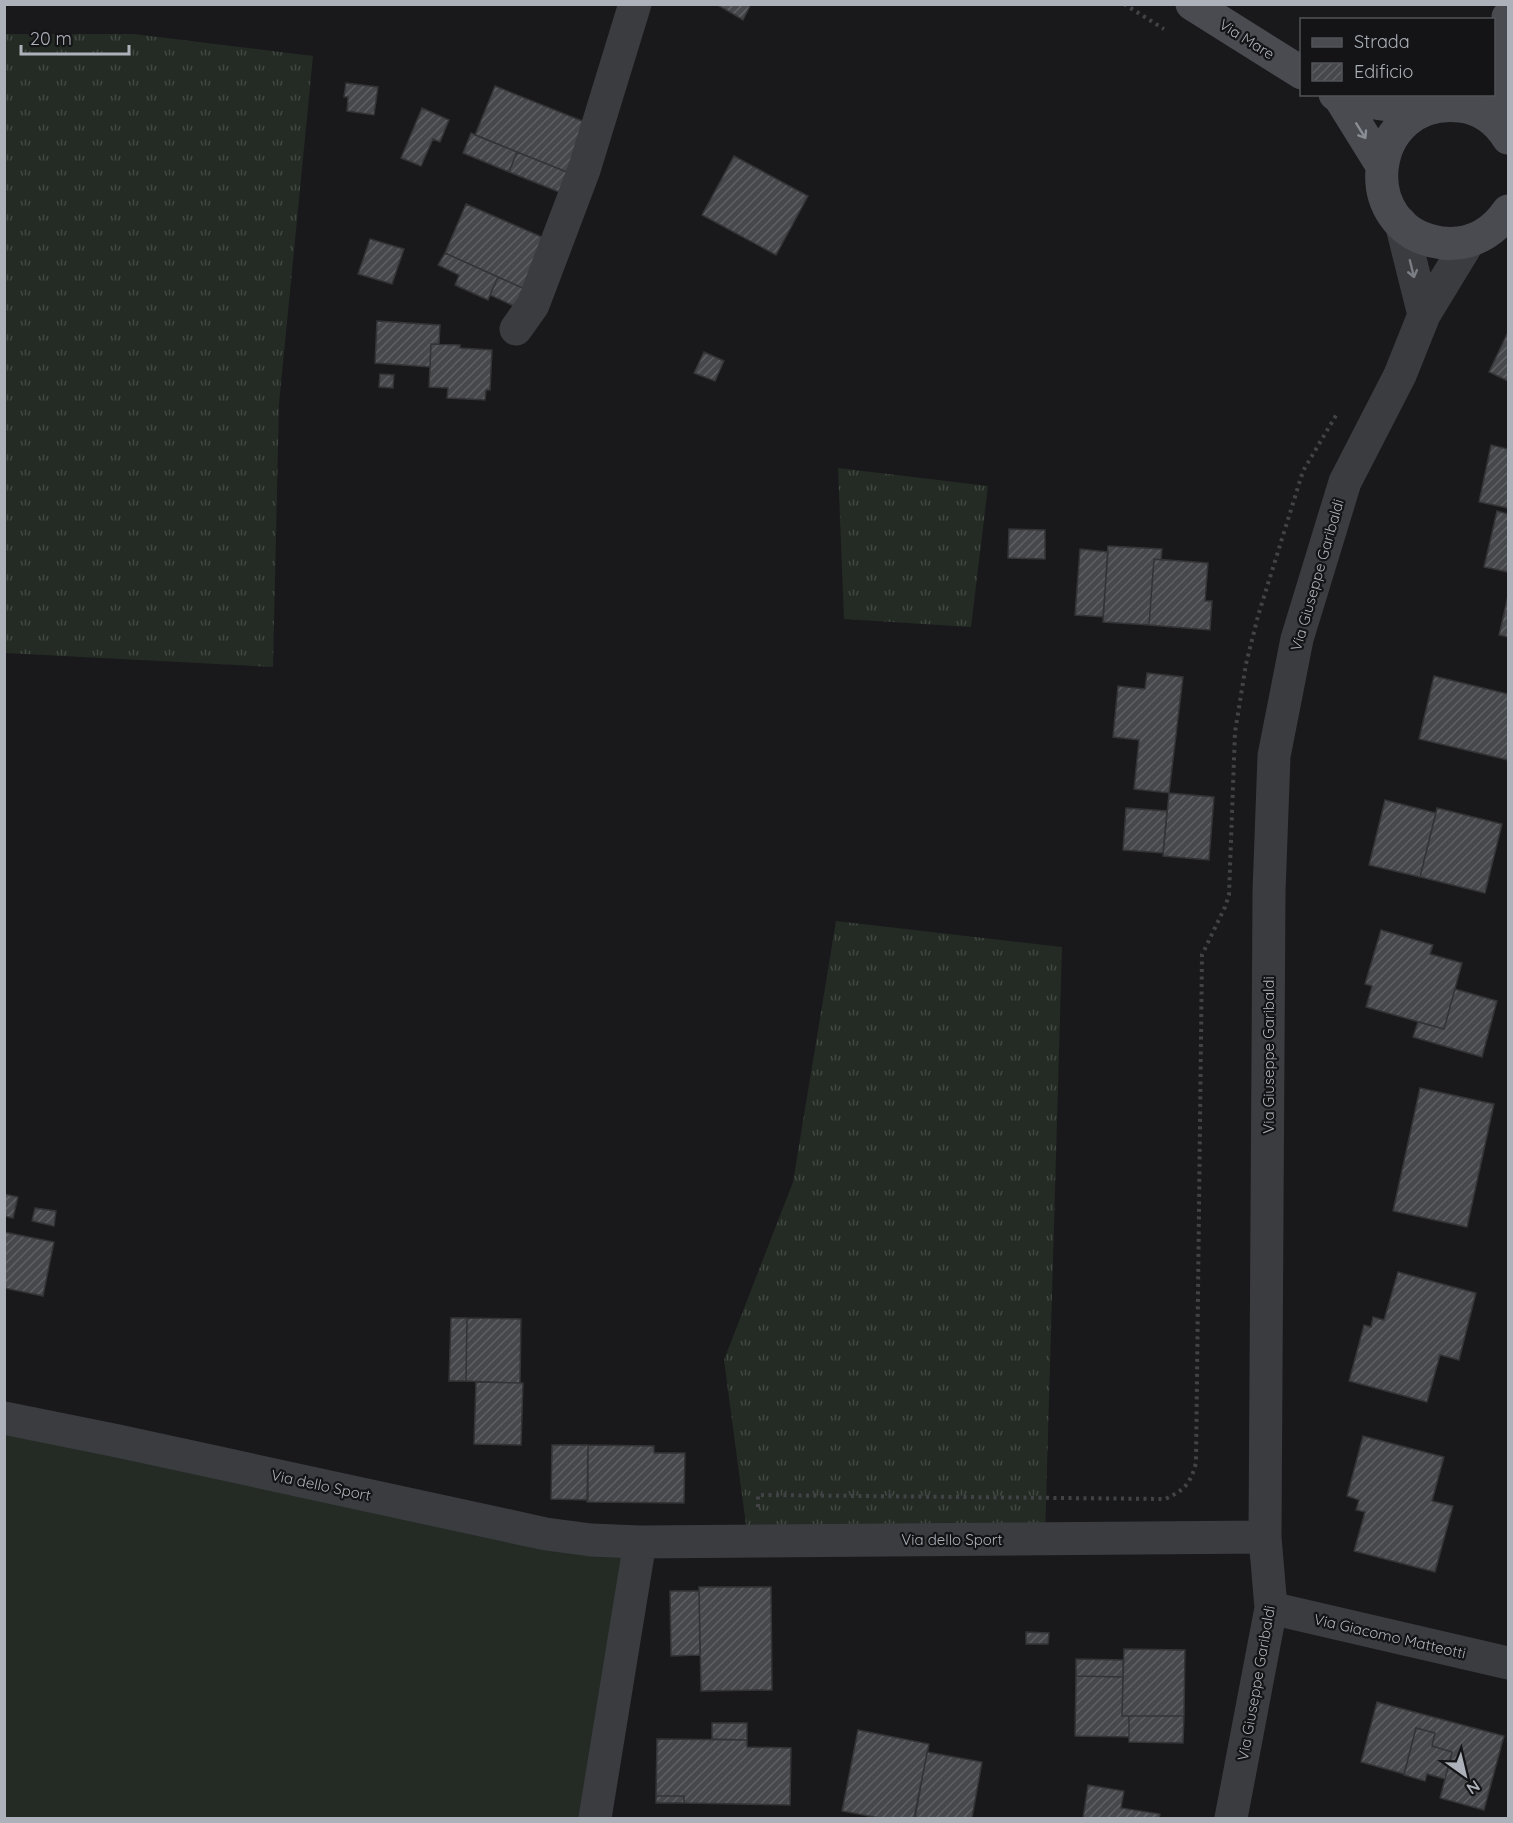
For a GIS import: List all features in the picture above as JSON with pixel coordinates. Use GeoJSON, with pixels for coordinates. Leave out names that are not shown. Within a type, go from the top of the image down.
{"type":"FeatureCollection","features":[{"type":"Feature","properties":{"kind":"main road","name":"Via Mare"},"geometry":{"type":"LineString","coordinates":[[1192,4],[1300,72]]}},
{"type":"Feature","properties":{"kind":"main road"},"geometry":{"type":"LineString","coordinates":[[1503,33],[1505,133]]}},
{"type":"Feature","properties":{"kind":"main road"},"geometry":{"type":"LineString","coordinates":[[1338,96],[1467,107],[1486,115],[1505,133]]}},
{"type":"Feature","properties":{"kind":"main road"},"geometry":{"type":"LineString","coordinates":[[1338,96],[1381,164]]}},
{"type":"Feature","properties":{"kind":"main road"},"geometry":{"type":"LineString","coordinates":[[1441,103],[1403,123],[1389,142],[1381,164],[1382,186],[1388,206],[1401,223],[1415,234],[1432,241],[1450,243],[1468,241],[1486,234],[1506,219]]}},
{"type":"Feature","properties":{"kind":"street"},"geometry":{"type":"LineString","coordinates":[[516,329],[533,305],[584,170],[635,4]]}},
{"type":"Feature","properties":{"kind":"street"},"geometry":{"type":"LineString","coordinates":[[1401,223],[1424,315]]}},
{"type":"Feature","properties":{"kind":"street","name":"Via Giuseppe Garibaldi"},"geometry":{"type":"LineString","coordinates":[[1231,1818],[1271,1608],[1265,1537],[1269,904],[1274,756],[1297,639],[1345,482],[1400,375],[1424,315],[1468,241]]}},
{"type":"Feature","properties":{"kind":"street","name":"Via dello Sport"},"geometry":{"type":"LineString","coordinates":[[4,1418],[546,1534],[591,1540],[640,1542],[1265,1537]]}},
{"type":"Feature","properties":{"kind":"street"},"geometry":{"type":"LineString","coordinates":[[595,1818],[640,1542]]}},
{"type":"Feature","properties":{"kind":"street","name":"Via Giacomo Matteotti"},"geometry":{"type":"LineString","coordinates":[[1271,1608],[1509,1664]]}},
{"type":"Feature","properties":{"kind":"path"},"geometry":{"type":"LineString","coordinates":[[1124,4],[1165,29]]}},
{"type":"Feature","properties":{"kind":"path"},"geometry":{"type":"LineString","coordinates":[[759,1540],[758,1495],[1165,1499],[1181,1492],[1192,1479],[1196,1463],[1202,955],[1229,895],[1235,732],[1246,664],[1258,616],[1303,471],[1339,411]]}},
{"type":"Feature","properties":{"kind":"green space"},"geometry":{"type":"Polygon","coordinates":[[[4,34],[134,34],[313,56],[279,404],[273,667],[5,653],[4,34]]]}},
{"type":"Feature","properties":{"kind":"green space"},"geometry":{"type":"Polygon","coordinates":[[[838,468],[988,486],[971,627],[844,619],[838,468]]]}},
{"type":"Feature","properties":{"kind":"green space"},"geometry":{"type":"Polygon","coordinates":[[[836,921],[1062,947],[1045,1539],[748,1540],[724,1360],[793,1182],[836,921]]]}},
{"type":"Feature","properties":{"kind":"green space"},"geometry":{"type":"Polygon","coordinates":[[[5,1418],[640,1542],[595,1818],[5,1818],[5,1418]]]}},
{"type":"Feature","properties":{"kind":"building"},"geometry":{"type":"Polygon","coordinates":[[[716,4],[751,4],[743,20],[716,4]]]}},
{"type":"Feature","properties":{"kind":"building"},"geometry":{"type":"Polygon","coordinates":[[[346,83],[378,87],[374,115],[347,111],[348,97],[344,97],[346,83]]]}},
{"type":"Feature","properties":{"kind":"building"},"geometry":{"type":"Polygon","coordinates":[[[495,86],[592,125],[567,172],[475,135],[495,86]]]}},
{"type":"Feature","properties":{"kind":"building"},"geometry":{"type":"Polygon","coordinates":[[[422,108],[449,120],[440,142],[433,139],[421,166],[401,158],[422,108]]]}},
{"type":"Feature","properties":{"kind":"building"},"geometry":{"type":"Polygon","coordinates":[[[471,133],[517,152],[509,172],[463,153],[471,133]]]}},
{"type":"Feature","properties":{"kind":"building"},"geometry":{"type":"Polygon","coordinates":[[[517,152],[567,172],[559,192],[509,172],[517,152]]]}},
{"type":"Feature","properties":{"kind":"building"},"geometry":{"type":"Polygon","coordinates":[[[734,156],[808,196],[776,255],[702,215],[734,156]]]}},
{"type":"Feature","properties":{"kind":"building"},"geometry":{"type":"Polygon","coordinates":[[[466,204],[551,241],[529,291],[445,253],[466,204]]]}},
{"type":"Feature","properties":{"kind":"building"},"geometry":{"type":"Polygon","coordinates":[[[370,239],[404,249],[392,284],[358,274],[370,239]]]}},
{"type":"Feature","properties":{"kind":"building"},"geometry":{"type":"Polygon","coordinates":[[[445,253],[498,277],[488,300],[455,285],[459,275],[438,265],[445,253]]]}},
{"type":"Feature","properties":{"kind":"building"},"geometry":{"type":"Polygon","coordinates":[[[498,277],[525,289],[516,307],[490,295],[498,277]]]}},
{"type":"Feature","properties":{"kind":"building"},"geometry":{"type":"Polygon","coordinates":[[[377,321],[440,325],[439,344],[431,344],[430,367],[375,363],[377,321]]]}},
{"type":"Feature","properties":{"kind":"building"},"geometry":{"type":"Polygon","coordinates":[[[1508,332],[1508,381],[1489,372],[1508,332]]]}},
{"type":"Feature","properties":{"kind":"building"},"geometry":{"type":"Polygon","coordinates":[[[431,344],[460,345],[460,348],[492,350],[490,390],[486,390],[485,400],[447,398],[448,388],[429,387],[431,344]]]}},
{"type":"Feature","properties":{"kind":"building"},"geometry":{"type":"Polygon","coordinates":[[[704,352],[724,361],[715,381],[694,373],[704,352]]]}},
{"type":"Feature","properties":{"kind":"building"},"geometry":{"type":"Polygon","coordinates":[[[380,374],[394,375],[393,388],[379,387],[380,374]]]}},
{"type":"Feature","properties":{"kind":"building"},"geometry":{"type":"Polygon","coordinates":[[[1491,445],[1508,449],[1508,508],[1479,502],[1491,445]]]}},
{"type":"Feature","properties":{"kind":"building"},"geometry":{"type":"Polygon","coordinates":[[[1497,511],[1508,514],[1508,572],[1484,567],[1497,511]]]}},
{"type":"Feature","properties":{"kind":"building"},"geometry":{"type":"Polygon","coordinates":[[[1009,529],[1045,530],[1045,559],[1008,558],[1009,529]]]}},
{"type":"Feature","properties":{"kind":"building"},"geometry":{"type":"Polygon","coordinates":[[[1108,546],[1162,549],[1161,560],[1154,559],[1149,625],[1103,622],[1108,546]]]}},
{"type":"Feature","properties":{"kind":"building"},"geometry":{"type":"Polygon","coordinates":[[[1080,549],[1108,552],[1103,617],[1075,615],[1080,549]]]}},
{"type":"Feature","properties":{"kind":"building"},"geometry":{"type":"Polygon","coordinates":[[[1154,559],[1208,563],[1205,601],[1212,601],[1210,630],[1149,625],[1154,559]]]}},
{"type":"Feature","properties":{"kind":"building"},"geometry":{"type":"Polygon","coordinates":[[[1508,596],[1508,637],[1499,635],[1508,596]]]}},
{"type":"Feature","properties":{"kind":"building"},"geometry":{"type":"Polygon","coordinates":[[[1147,673],[1183,677],[1169,793],[1134,789],[1139,740],[1113,737],[1118,686],[1145,689],[1147,673]]]}},
{"type":"Feature","properties":{"kind":"building"},"geometry":{"type":"Polygon","coordinates":[[[1434,676],[1508,694],[1508,760],[1419,739],[1434,676]]]}},
{"type":"Feature","properties":{"kind":"building"},"geometry":{"type":"Polygon","coordinates":[[[1169,793],[1214,797],[1209,860],[1163,856],[1169,793]]]}},
{"type":"Feature","properties":{"kind":"building"},"geometry":{"type":"Polygon","coordinates":[[[1385,800],[1436,813],[1420,877],[1369,865],[1385,800]]]}},
{"type":"Feature","properties":{"kind":"building"},"geometry":{"type":"Polygon","coordinates":[[[1126,808],[1167,811],[1163,853],[1123,850],[1126,808]]]}},
{"type":"Feature","properties":{"kind":"building"},"geometry":{"type":"Polygon","coordinates":[[[1437,808],[1502,824],[1485,893],[1420,877],[1437,808]]]}},
{"type":"Feature","properties":{"kind":"building"},"geometry":{"type":"Polygon","coordinates":[[[1381,930],[1433,945],[1430,954],[1462,963],[1444,1029],[1366,1007],[1372,986],[1365,984],[1381,930]]]}},
{"type":"Feature","properties":{"kind":"building"},"geometry":{"type":"Polygon","coordinates":[[[1455,989],[1497,1001],[1482,1057],[1413,1037],[1418,1022],[1444,1029],[1455,989]]]}},
{"type":"Feature","properties":{"kind":"building"},"geometry":{"type":"Polygon","coordinates":[[[1420,1088],[1494,1104],[1467,1227],[1393,1211],[1420,1088]]]}},
{"type":"Feature","properties":{"kind":"building"},"geometry":{"type":"Polygon","coordinates":[[[4,1194],[18,1197],[13,1218],[4,1216],[4,1194]]]}},
{"type":"Feature","properties":{"kind":"building"},"geometry":{"type":"Polygon","coordinates":[[[35,1208],[56,1211],[54,1226],[32,1221],[35,1208]]]}},
{"type":"Feature","properties":{"kind":"building"},"geometry":{"type":"Polygon","coordinates":[[[4,1232],[54,1242],[43,1296],[4,1288],[4,1232]]]}},
{"type":"Feature","properties":{"kind":"building"},"geometry":{"type":"Polygon","coordinates":[[[1398,1272],[1476,1293],[1459,1360],[1440,1355],[1427,1402],[1349,1381],[1364,1325],[1371,1327],[1373,1317],[1384,1320],[1398,1272]]]}},
{"type":"Feature","properties":{"kind":"building"},"geometry":{"type":"Polygon","coordinates":[[[451,1318],[467,1318],[466,1381],[449,1381],[451,1318]]]}},
{"type":"Feature","properties":{"kind":"building"},"geometry":{"type":"Polygon","coordinates":[[[467,1318],[521,1319],[520,1383],[466,1381],[467,1318]]]}},
{"type":"Feature","properties":{"kind":"building"},"geometry":{"type":"Polygon","coordinates":[[[476,1382],[523,1383],[521,1445],[474,1444],[476,1382]]]}},
{"type":"Feature","properties":{"kind":"building"},"geometry":{"type":"Polygon","coordinates":[[[1363,1436],[1444,1457],[1432,1501],[1453,1506],[1435,1572],[1354,1551],[1365,1512],[1356,1510],[1359,1500],[1347,1496],[1363,1436]]]}},
{"type":"Feature","properties":{"kind":"building"},"geometry":{"type":"Polygon","coordinates":[[[552,1445],[588,1445],[588,1500],[551,1499],[552,1445]]]}},
{"type":"Feature","properties":{"kind":"building"},"geometry":{"type":"Polygon","coordinates":[[[588,1445],[654,1446],[654,1453],[685,1453],[684,1503],[587,1502],[588,1445]]]}},
{"type":"Feature","properties":{"kind":"building"},"geometry":{"type":"Polygon","coordinates":[[[699,1587],[771,1587],[772,1690],[701,1691],[699,1587]]]}},
{"type":"Feature","properties":{"kind":"building"},"geometry":{"type":"Polygon","coordinates":[[[670,1591],[699,1591],[700,1655],[671,1656],[670,1591]]]}},
{"type":"Feature","properties":{"kind":"building"},"geometry":{"type":"Polygon","coordinates":[[[1026,1632],[1049,1633],[1048,1644],[1026,1644],[1026,1632]]]}},
{"type":"Feature","properties":{"kind":"building"},"geometry":{"type":"Polygon","coordinates":[[[1124,1649],[1185,1650],[1184,1716],[1122,1716],[1124,1649]]]}},
{"type":"Feature","properties":{"kind":"building"},"geometry":{"type":"Polygon","coordinates":[[[1076,1659],[1123,1660],[1123,1677],[1076,1676],[1076,1659]]]}},
{"type":"Feature","properties":{"kind":"building"},"geometry":{"type":"Polygon","coordinates":[[[1076,1676],[1123,1677],[1122,1716],[1129,1716],[1129,1737],[1075,1736],[1076,1676]]]}},
{"type":"Feature","properties":{"kind":"building"},"geometry":{"type":"Polygon","coordinates":[[[1377,1702],[1504,1736],[1484,1810],[1440,1798],[1452,1752],[1432,1746],[1435,1733],[1416,1728],[1404,1774],[1361,1762],[1377,1702]]]}},
{"type":"Feature","properties":{"kind":"building"},"geometry":{"type":"Polygon","coordinates":[[[1129,1716],[1184,1716],[1183,1743],[1129,1742],[1129,1716]]]}},
{"type":"Feature","properties":{"kind":"building"},"geometry":{"type":"Polygon","coordinates":[[[712,1723],[747,1723],[747,1740],[712,1739],[712,1723]]]}},
{"type":"Feature","properties":{"kind":"building"},"geometry":{"type":"Polygon","coordinates":[[[1416,1728],[1435,1733],[1432,1746],[1452,1752],[1445,1779],[1427,1774],[1425,1781],[1404,1775],[1416,1728]]]}},
{"type":"Feature","properties":{"kind":"building"},"geometry":{"type":"Polygon","coordinates":[[[858,1730],[929,1744],[914,1818],[879,1818],[842,1811],[858,1730]]]}},
{"type":"Feature","properties":{"kind":"building"},"geometry":{"type":"Polygon","coordinates":[[[657,1739],[747,1740],[747,1747],[791,1748],[790,1805],[684,1803],[684,1796],[656,1796],[657,1739]]]}},
{"type":"Feature","properties":{"kind":"building"},"geometry":{"type":"Polygon","coordinates":[[[927,1752],[982,1762],[972,1818],[915,1818],[927,1752]]]}},
{"type":"Feature","properties":{"kind":"building"},"geometry":{"type":"Polygon","coordinates":[[[1088,1785],[1124,1791],[1121,1808],[1160,1814],[1159,1818],[1083,1818],[1088,1785]]]}},
{"type":"Feature","properties":{"kind":"building"},"geometry":{"type":"Polygon","coordinates":[[[656,1796],[684,1796],[684,1803],[656,1803],[656,1796]]]}}]}
